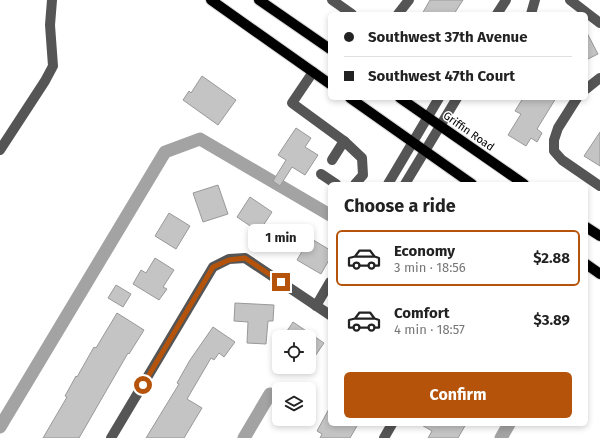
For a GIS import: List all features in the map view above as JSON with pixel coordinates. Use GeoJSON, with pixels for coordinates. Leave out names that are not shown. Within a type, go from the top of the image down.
{"type":"FeatureCollection","features":[{"type":"Feature","properties":{"kind":"main road"},"geometry":{"type":"LineString","coordinates":[[210,0],[328,83]]}},
{"type":"Feature","properties":{"kind":"main road"},"geometry":{"type":"LineString","coordinates":[[259,0],[328,48]]}},
{"type":"Feature","properties":{"kind":"main road"},"geometry":{"type":"LineString","coordinates":[[353,100],[469,182]]}},
{"type":"Feature","properties":{"kind":"main road","name":"Griffin Road"},"geometry":{"type":"LineString","coordinates":[[403,100],[521,182]]}},
{"type":"Feature","properties":{"kind":"main road"},"geometry":{"type":"LineString","coordinates":[[588,228],[600,236]]}},
{"type":"Feature","properties":{"kind":"main road"},"geometry":{"type":"LineString","coordinates":[[588,265],[600,274]]}},
{"type":"Feature","properties":{"kind":"street"},"geometry":{"type":"LineString","coordinates":[[0,150],[45,81],[53,66],[50,25],[52,0]]}},
{"type":"Feature","properties":{"kind":"street"},"geometry":{"type":"LineString","coordinates":[[332,0],[349,12]]}},
{"type":"Feature","properties":{"kind":"street"},"geometry":{"type":"LineString","coordinates":[[400,12],[409,0]]}},
{"type":"Feature","properties":{"kind":"street"},"geometry":{"type":"LineString","coordinates":[[498,12],[506,0]]}},
{"type":"Feature","properties":{"kind":"street"},"geometry":{"type":"LineString","coordinates":[[532,12],[535,0]]}},
{"type":"Feature","properties":{"kind":"street"},"geometry":{"type":"LineString","coordinates":[[570,0],[586,12]]}},
{"type":"Feature","properties":{"kind":"street"},"geometry":{"type":"LineString","coordinates":[[588,14],[600,23]]}},
{"type":"Feature","properties":{"kind":"street"},"geometry":{"type":"LineString","coordinates":[[313,72],[292,103],[344,141],[362,158],[363,175],[357,182]]}},
{"type":"Feature","properties":{"kind":"street"},"geometry":{"type":"LineString","coordinates":[[588,87],[600,78]]}},
{"type":"Feature","properties":{"kind":"street"},"geometry":{"type":"LineString","coordinates":[[389,182],[438,100]]}},
{"type":"Feature","properties":{"kind":"street"},"geometry":{"type":"LineString","coordinates":[[406,182],[456,100]]}},
{"type":"Feature","properties":{"kind":"street"},"geometry":{"type":"LineString","coordinates":[[576,100],[558,128],[554,140],[554,151],[562,160],[600,186]]}},
{"type":"Feature","properties":{"kind":"street"},"geometry":{"type":"LineString","coordinates":[[332,160],[344,141]]}},
{"type":"Feature","properties":{"kind":"street"},"geometry":{"type":"LineString","coordinates":[[321,174],[333,182]]}},
{"type":"Feature","properties":{"kind":"street"},"geometry":{"type":"LineString","coordinates":[[111,438],[213,267],[229,260],[245,258],[328,312]]}},
{"type":"Feature","properties":{"kind":"street"},"geometry":{"type":"LineString","coordinates":[[316,306],[328,285]]}},
{"type":"Feature","properties":{"kind":"street"},"geometry":{"type":"LineString","coordinates":[[384,438],[391,426]]}},
{"type":"Feature","properties":{"kind":"building"},"geometry":{"type":"Polygon","coordinates":[[[430,0],[463,0],[455,12],[423,12],[430,0]]]}},
{"type":"Feature","properties":{"kind":"building"},"geometry":{"type":"Polygon","coordinates":[[[588,35],[598,54],[588,59],[588,35]]]}},
{"type":"Feature","properties":{"kind":"building"},"geometry":{"type":"Polygon","coordinates":[[[202,76],[236,100],[218,125],[183,100],[189,91],[191,93],[202,76]]]}},
{"type":"Feature","properties":{"kind":"building"},"geometry":{"type":"Polygon","coordinates":[[[522,100],[555,100],[537,129],[542,133],[537,142],[531,138],[526,146],[508,135],[521,114],[515,111],[522,100]]]}},
{"type":"Feature","properties":{"kind":"building"},"geometry":{"type":"Polygon","coordinates":[[[296,128],[311,138],[305,147],[318,155],[305,175],[292,167],[280,186],[273,181],[286,160],[278,155],[296,128]]]}},
{"type":"Feature","properties":{"kind":"building"},"geometry":{"type":"Polygon","coordinates":[[[600,132],[600,166],[584,156],[600,132]]]}},
{"type":"Feature","properties":{"kind":"building"},"geometry":{"type":"Polygon","coordinates":[[[218,185],[228,214],[203,222],[193,193],[218,185]]]}},
{"type":"Feature","properties":{"kind":"building"},"geometry":{"type":"Polygon","coordinates":[[[250,197],[272,212],[259,232],[237,217],[250,197]]]}},
{"type":"Feature","properties":{"kind":"building"},"geometry":{"type":"Polygon","coordinates":[[[169,213],[190,226],[176,249],[155,236],[169,213]]]}},
{"type":"Feature","properties":{"kind":"building"},"geometry":{"type":"Polygon","coordinates":[[[310,238],[328,249],[328,262],[321,274],[297,260],[310,238]]]}},
{"type":"Feature","properties":{"kind":"building"},"geometry":{"type":"Polygon","coordinates":[[[155,258],[174,270],[163,287],[167,289],[159,300],[133,284],[141,270],[146,273],[155,258]]]}},
{"type":"Feature","properties":{"kind":"building"},"geometry":{"type":"Polygon","coordinates":[[[116,285],[131,294],[123,307],[108,298],[116,285]]]}},
{"type":"Feature","properties":{"kind":"building"},"geometry":{"type":"Polygon","coordinates":[[[235,303],[274,305],[273,321],[268,321],[266,344],[247,343],[248,322],[234,321],[235,303]]]}},
{"type":"Feature","properties":{"kind":"building"},"geometry":{"type":"Polygon","coordinates":[[[117,313],[144,330],[129,354],[128,353],[79,438],[43,438],[67,397],[65,396],[76,376],[77,377],[94,347],[96,348],[117,313]]]}},
{"type":"Feature","properties":{"kind":"building"},"geometry":{"type":"Polygon","coordinates":[[[293,322],[305,330],[288,330],[293,322]]]}},
{"type":"Feature","properties":{"kind":"building"},"geometry":{"type":"Polygon","coordinates":[[[213,327],[235,342],[224,357],[219,353],[214,360],[211,358],[187,399],[202,408],[184,438],[146,438],[179,384],[177,383],[190,360],[213,327]]]}},
{"type":"Feature","properties":{"kind":"building"},"geometry":{"type":"Polygon","coordinates":[[[316,338],[324,343],[316,355],[316,338]]]}},
{"type":"Feature","properties":{"kind":"building"},"geometry":{"type":"Polygon","coordinates":[[[328,411],[328,426],[357,426],[350,438],[320,438],[322,434],[317,431],[328,411]]]}},
{"type":"Feature","properties":{"kind":"building"},"geometry":{"type":"Polygon","coordinates":[[[423,426],[465,426],[458,438],[428,438],[432,431],[423,426]]]}},
{"type":"Feature","properties":{"kind":"waterway"},"geometry":{"type":"LineString","coordinates":[[0,427],[165,152],[200,139],[328,214]]}},
{"type":"Feature","properties":{"kind":"waterway"},"geometry":{"type":"LineString","coordinates":[[244,438],[270,394]]}},
{"type":"Feature","properties":{"kind":"waterway"},"geometry":{"type":"LineString","coordinates":[[501,438],[508,426]]}},
{"type":"Feature","properties":{"kind":"route"},"geometry":{"type":"LineString","coordinates":[[143,385],[213,267],[229,260],[245,258],[281,282]]}}]}
